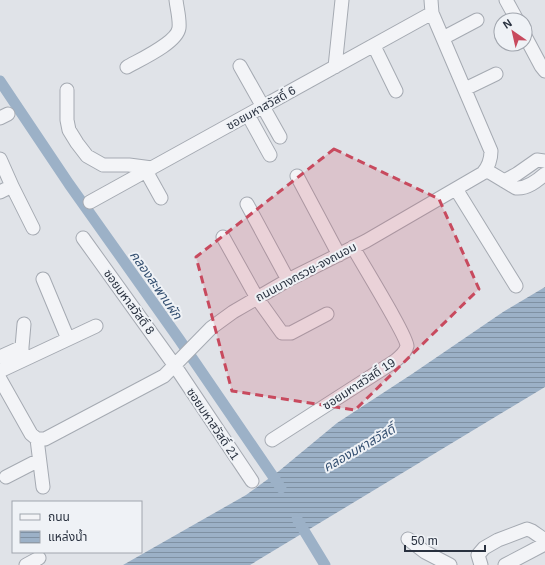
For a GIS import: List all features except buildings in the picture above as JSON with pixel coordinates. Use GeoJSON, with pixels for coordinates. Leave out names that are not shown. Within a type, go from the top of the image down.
{"type":"FeatureCollection","features":[{"type":"Feature","properties":{"kind":"street"},"geometry":{"type":"LineString","coordinates":[[127,67],[172,41],[178,34],[179,29],[176,0]]}},
{"type":"Feature","properties":{"kind":"street"},"geometry":{"type":"LineString","coordinates":[[335,67],[342,0]]}},
{"type":"Feature","properties":{"kind":"street"},"geometry":{"type":"LineString","coordinates":[[506,0],[513,12]]}},
{"type":"Feature","properties":{"kind":"street"},"geometry":{"type":"LineString","coordinates":[[432,4],[443,38],[492,151],[491,159],[486,170],[516,188],[521,189],[545,174]]}},
{"type":"Feature","properties":{"kind":"street","name":"ซอยมหาสวัสดิ์ 6"},"geometry":{"type":"LineString","coordinates":[[90,202],[374,46],[432,4]]}},
{"type":"Feature","properties":{"kind":"street"},"geometry":{"type":"LineString","coordinates":[[443,38],[477,20]]}},
{"type":"Feature","properties":{"kind":"street"},"geometry":{"type":"LineString","coordinates":[[374,46],[396,91]]}},
{"type":"Feature","properties":{"kind":"street"},"geometry":{"type":"LineString","coordinates":[[533,51],[545,71]]}},
{"type":"Feature","properties":{"kind":"street"},"geometry":{"type":"LineString","coordinates":[[240,66],[280,137]]}},
{"type":"Feature","properties":{"kind":"street"},"geometry":{"type":"LineString","coordinates":[[465,89],[496,74]]}},
{"type":"Feature","properties":{"kind":"street"},"geometry":{"type":"LineString","coordinates":[[67,90],[67,120],[69,130],[87,156],[103,165],[128,165],[149,170],[161,198]]}},
{"type":"Feature","properties":{"kind":"street"},"geometry":{"type":"LineString","coordinates":[[248,115],[270,155]]}},
{"type":"Feature","properties":{"kind":"street"},"geometry":{"type":"LineString","coordinates":[[0,160],[33,228]]}},
{"type":"Feature","properties":{"kind":"street"},"geometry":{"type":"LineString","coordinates":[[504,180],[517,174],[537,160],[545,161]]}},
{"type":"Feature","properties":{"kind":"street","name":"ถนนบางกรวย-จงถนอม"},"geometry":{"type":"LineString","coordinates":[[37,439],[45,439],[164,376],[204,335],[233,312],[288,280],[339,255],[484,173],[486,170]]}},
{"type":"Feature","properties":{"kind":"street"},"geometry":{"type":"LineString","coordinates":[[297,176],[339,255]]}},
{"type":"Feature","properties":{"kind":"street"},"geometry":{"type":"LineString","coordinates":[[0,192],[12,186]]}},
{"type":"Feature","properties":{"kind":"street"},"geometry":{"type":"LineString","coordinates":[[456,189],[516,286]]}},
{"type":"Feature","properties":{"kind":"street"},"geometry":{"type":"LineString","coordinates":[[247,204],[288,280]]}},
{"type":"Feature","properties":{"kind":"street"},"geometry":{"type":"LineString","coordinates":[[223,237],[257,298],[282,333],[291,333],[326,314]]}},
{"type":"Feature","properties":{"kind":"street","name":"ซอยมหาสวัสดิ์ 8"},"geometry":{"type":"LineString","coordinates":[[83,238],[175,366]]}},
{"type":"Feature","properties":{"kind":"street","name":"ซอยมหาสวัสดิ์ 19"},"geometry":{"type":"LineString","coordinates":[[272,440],[395,361],[407,348],[406,342],[398,325],[353,247]]}},
{"type":"Feature","properties":{"kind":"street"},"geometry":{"type":"LineString","coordinates":[[43,279],[68,339]]}},
{"type":"Feature","properties":{"kind":"street"},"geometry":{"type":"LineString","coordinates":[[0,371],[22,354],[24,324]]}},
{"type":"Feature","properties":{"kind":"street"},"geometry":{"type":"LineString","coordinates":[[0,357],[22,354],[68,339],[96,326]]}},
{"type":"Feature","properties":{"kind":"street","name":"ซอยมหาสวัสดิ์ 21"},"geometry":{"type":"LineString","coordinates":[[175,366],[252,481]]}},
{"type":"Feature","properties":{"kind":"street"},"geometry":{"type":"LineString","coordinates":[[0,379],[30,434],[37,439],[43,487]]}},
{"type":"Feature","properties":{"kind":"street"},"geometry":{"type":"LineString","coordinates":[[6,477],[39,460]]}},
{"type":"Feature","properties":{"kind":"street"},"geometry":{"type":"LineString","coordinates":[[480,565],[478,555],[484,548],[507,536],[527,529],[545,540]]}},
{"type":"Feature","properties":{"kind":"street"},"geometry":{"type":"LineString","coordinates":[[408,540],[425,552],[450,565]]}},
{"type":"Feature","properties":{"kind":"street"},"geometry":{"type":"LineString","coordinates":[[505,565],[545,544]]}},
{"type":"Feature","properties":{"kind":"street"},"geometry":{"type":"LineString","coordinates":[[26,565],[39,558]]}},
{"type":"Feature","properties":{"kind":"highlighted area"},"geometry":{"type":"Polygon","coordinates":[[[334,149],[439,199],[479,289],[355,410],[232,391],[196,257],[334,149]]]}},
{"type":"Feature","properties":{"kind":"water","name":"คลองมหาสวัสดิ์"},"geometry":{"type":"Polygon","coordinates":[[[545,287],[545,387],[250,565],[123,565],[246,495],[279,471],[337,423],[503,312],[545,287]]]}},
{"type":"Feature","properties":{"kind":"waterway","name":"คลองสะพานผัก"},"geometry":{"type":"LineString","coordinates":[[0,81],[69,184],[179,339],[281,488]]}},
{"type":"Feature","properties":{"kind":"waterway"},"geometry":{"type":"LineString","coordinates":[[297,519],[325,565]]}}]}
